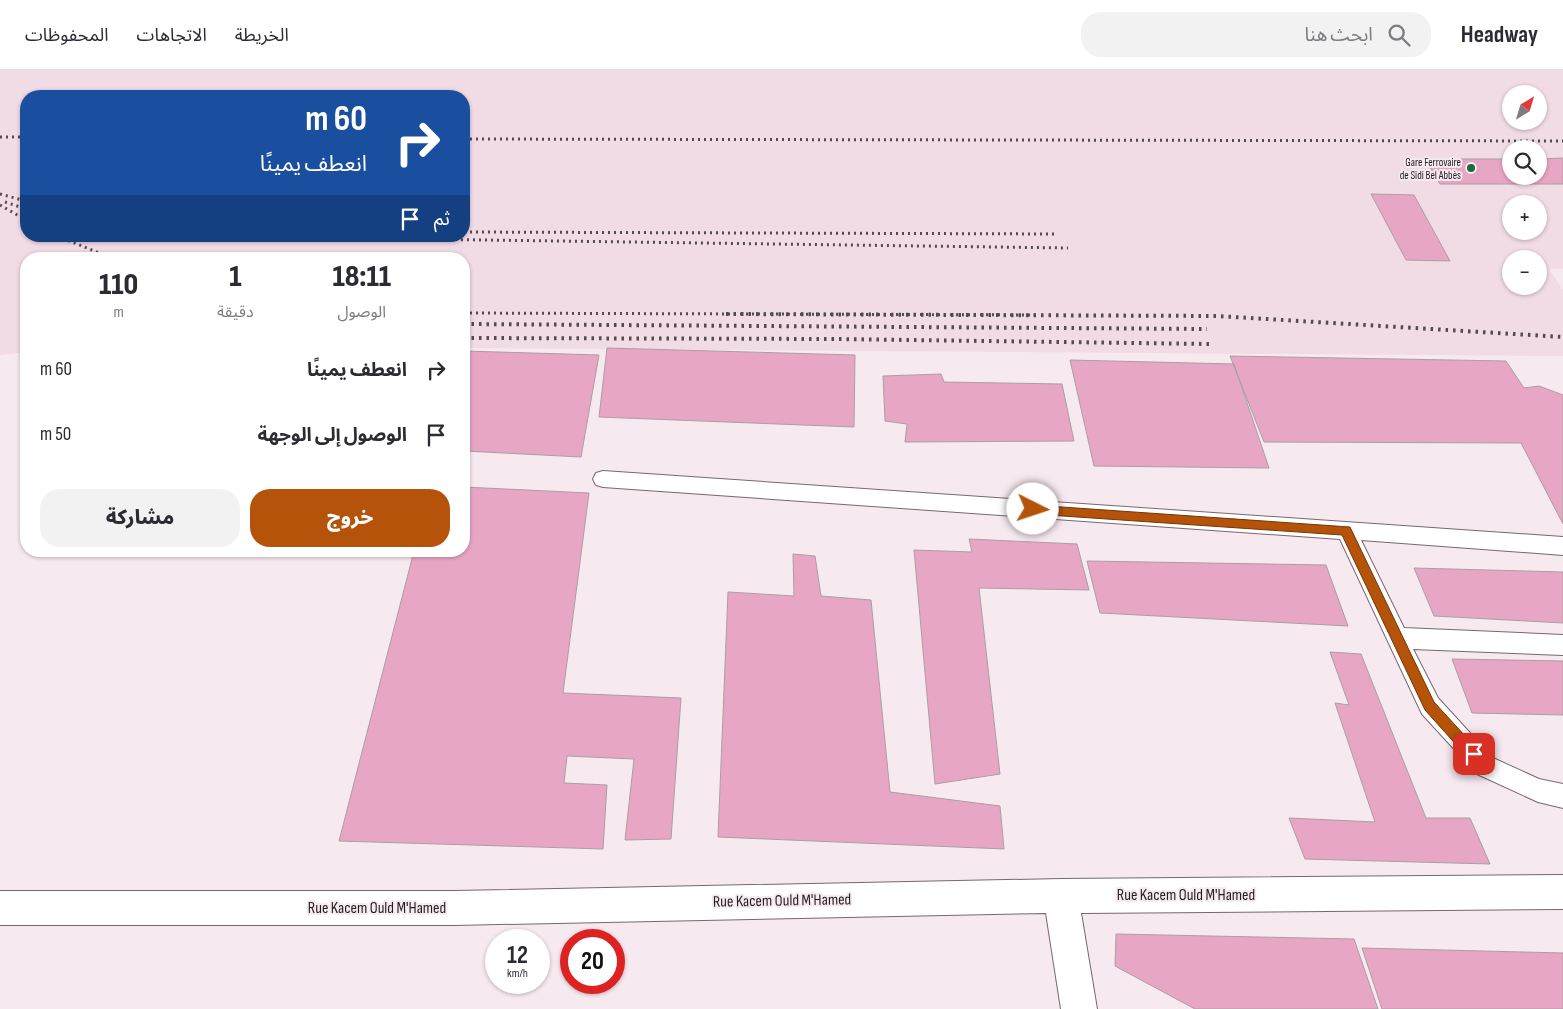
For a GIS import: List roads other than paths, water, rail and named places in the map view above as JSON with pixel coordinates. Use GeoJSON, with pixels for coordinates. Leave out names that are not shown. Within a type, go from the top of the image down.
{"type":"FeatureCollection","features":[{"type":"Feature","properties":{"kind":"street","name":"Rue Kacem Ould M'Hamed"},"geometry":{"type":"LineString","coordinates":[[0,908],[454,908],[1061,896],[1563,892]]}},
{"type":"Feature","properties":{"kind":"street"},"geometry":{"type":"LineString","coordinates":[[1061,896],[1082,1007]]}},
{"type":"Feature","properties":{"kind":"lane"},"geometry":{"type":"LineString","coordinates":[[603,479],[1563,546]]}},
{"type":"Feature","properties":{"kind":"lane"},"geometry":{"type":"LineString","coordinates":[[1346,531],[1430,706],[1484,766],[1538,790],[1563,796]]}},
{"type":"Feature","properties":{"kind":"lane"},"geometry":{"type":"LineString","coordinates":[[1397,638],[1563,645]]}},
{"type":"Feature","properties":{"kind":"railway"},"geometry":{"type":"LineString","coordinates":[[0,137],[20,137]]}},
{"type":"Feature","properties":{"kind":"railway"},"geometry":{"type":"LineString","coordinates":[[470,139],[1563,141]]}},
{"type":"Feature","properties":{"kind":"railway"},"geometry":{"type":"LineString","coordinates":[[0,194],[20,199]]}},
{"type":"Feature","properties":{"kind":"railway"},"geometry":{"type":"LineString","coordinates":[[5,202],[20,207]]}},
{"type":"Feature","properties":{"kind":"railway"},"geometry":{"type":"LineString","coordinates":[[0,205],[20,217]]}},
{"type":"Feature","properties":{"kind":"railway"},"geometry":{"type":"LineString","coordinates":[[470,232],[1058,234]]}},
{"type":"Feature","properties":{"kind":"railway"},"geometry":{"type":"LineString","coordinates":[[470,240],[1068,248]]}},
{"type":"Feature","properties":{"kind":"railway"},"geometry":{"type":"LineString","coordinates":[[72,242],[97,252]]}},
{"type":"Feature","properties":{"kind":"railway"},"geometry":{"type":"LineString","coordinates":[[470,313],[1040,315]]}},
{"type":"Feature","properties":{"kind":"railway"},"geometry":{"type":"LineString","coordinates":[[726,314],[1217,316],[1563,337]]}},
{"type":"Feature","properties":{"kind":"railway"},"geometry":{"type":"LineString","coordinates":[[470,324],[1207,329]]}},
{"type":"Feature","properties":{"kind":"railway"},"geometry":{"type":"LineString","coordinates":[[470,338],[834,339],[1210,344]]}},
{"type":"Feature","properties":{"kind":"place","name":"Gare Ferrovaire de Sidi Bel Abbès"},"geometry":{"type":"Point","coordinates":[1471,168]}}]}
